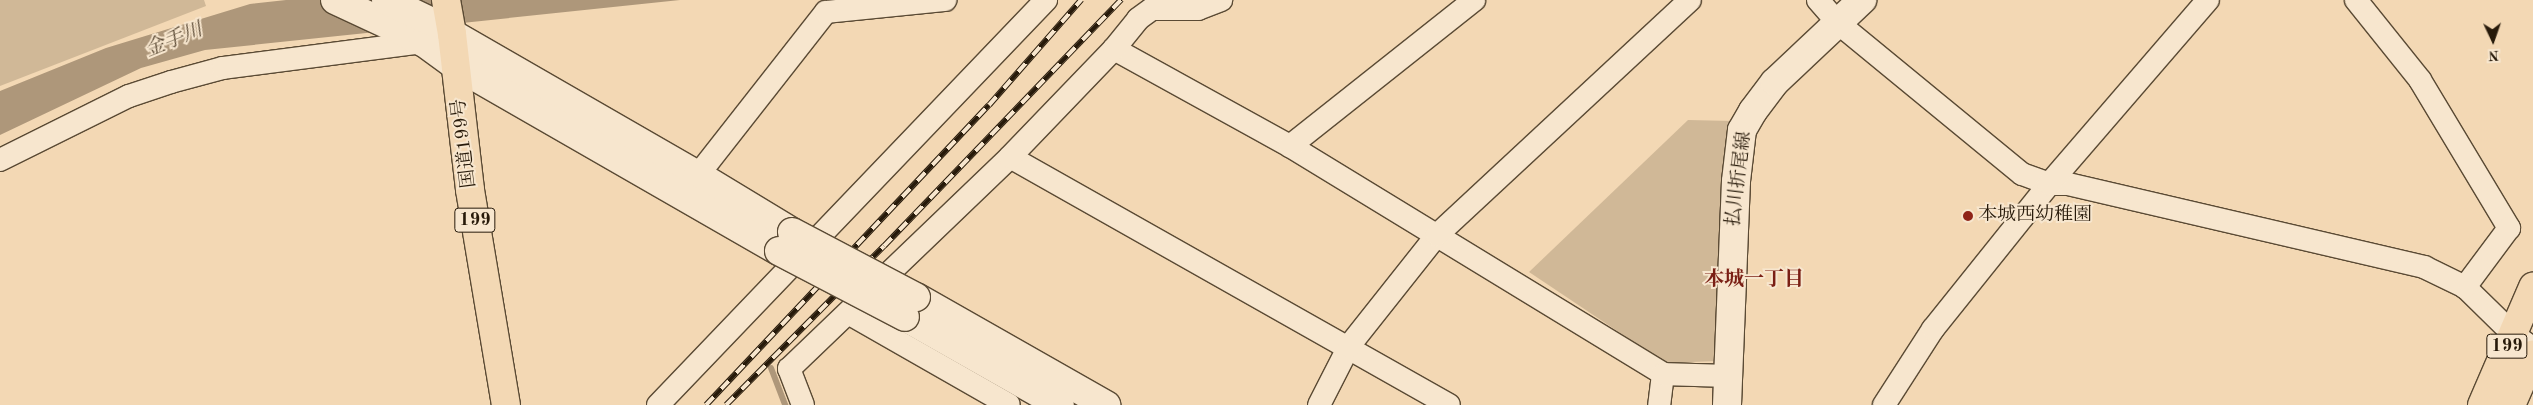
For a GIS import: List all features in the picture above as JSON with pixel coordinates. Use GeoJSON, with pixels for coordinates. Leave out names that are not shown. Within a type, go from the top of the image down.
{"type":"FeatureCollection","features":[{"type":"Feature","properties":{"kind":"highway","name":"国道199号"},"geometry":{"type":"LineString","coordinates":[[439,25],[455,65],[470,190],[506,405]]}},
{"type":"Feature","properties":{"kind":"highway","name":"199"},"geometry":{"type":"LineString","coordinates":[[2482,405],[2533,287]]}},
{"type":"Feature","properties":{"kind":"highway","name":"199"},"geometry":{"type":"LineString","coordinates":[[2511,405],[2533,355]]}},
{"type":"Feature","properties":{"kind":"street"},"geometry":{"type":"LineString","coordinates":[[334,0],[393,27],[439,25]]}},
{"type":"Feature","properties":{"kind":"street"},"geometry":{"type":"LineString","coordinates":[[386,0],[439,25],[698,175],[786,241]]}},
{"type":"Feature","properties":{"kind":"street"},"geometry":{"type":"LineString","coordinates":[[698,175],[826,12],[945,0]]}},
{"type":"Feature","properties":{"kind":"street"},"geometry":{"type":"LineString","coordinates":[[658,405],[1046,0]]}},
{"type":"Feature","properties":{"kind":"street"},"geometry":{"type":"LineString","coordinates":[[802,405],[790,369],[1010,157],[1114,49],[1138,19],[1152,9],[1198,9],[1221,0]]}},
{"type":"Feature","properties":{"kind":"street"},"geometry":{"type":"LineString","coordinates":[[1290,146],[1474,0]]}},
{"type":"Feature","properties":{"kind":"street"},"geometry":{"type":"LineString","coordinates":[[1319,405],[1349,346],[1437,235],[1690,0]]}},
{"type":"Feature","properties":{"kind":"street"},"geometry":{"type":"LineString","coordinates":[[1818,0],[1838,23],[2022,174],[2049,184],[2068,184],[2424,267],[2465,287],[2512,333],[2533,349]]}},
{"type":"Feature","properties":{"kind":"street","name":"払川折尾線"},"geometry":{"type":"LineString","coordinates":[[1727,405],[1736,181],[1742,130],[1753,110],[1774,82],[1862,0]]}},
{"type":"Feature","properties":{"kind":"street"},"geometry":{"type":"LineString","coordinates":[[1884,405],[1933,329],[2049,184],[2208,0]]}},
{"type":"Feature","properties":{"kind":"street"},"geometry":{"type":"LineString","coordinates":[[2356,0],[2420,80],[2509,228],[2465,287]]}},
{"type":"Feature","properties":{"kind":"street"},"geometry":{"type":"LineString","coordinates":[[0,160],[129,96],[171,82],[223,68],[439,25]]}},
{"type":"Feature","properties":{"kind":"street"},"geometry":{"type":"LineString","coordinates":[[1114,49],[1290,146],[1663,374],[1727,376]]}},
{"type":"Feature","properties":{"kind":"street"},"geometry":{"type":"LineString","coordinates":[[455,65],[911,307],[1106,405]]}},
{"type":"Feature","properties":{"kind":"street"},"geometry":{"type":"LineString","coordinates":[[1010,157],[1349,346],[1449,405]]}},
{"type":"Feature","properties":{"kind":"street"},"geometry":{"type":"LineString","coordinates":[[911,307],[1060,405]]}},
{"type":"Feature","properties":{"kind":"street"},"geometry":{"type":"LineString","coordinates":[[848,313],[1009,405]]}},
{"type":"Feature","properties":{"kind":"street"},"geometry":{"type":"LineString","coordinates":[[1660,405],[1663,374]]}},
{"type":"Feature","properties":{"kind":"shaded area"},"geometry":{"type":"Polygon","coordinates":[[[0,0],[204,0],[206,6],[0,86],[0,0]]]}},
{"type":"Feature","properties":{"kind":"shaded area"},"geometry":{"type":"Polygon","coordinates":[[[1688,120],[1733,121],[1718,361],[1665,363],[1529,272],[1688,120]]]}},
{"type":"Feature","properties":{"kind":"water","name":"金手川"},"geometry":{"type":"Polygon","coordinates":[[[286,0],[680,0],[205,50],[141,68],[0,135],[0,91],[106,48],[250,4],[286,0]]]}},
{"type":"Feature","properties":{"kind":"waterway"},"geometry":{"type":"LineString","coordinates":[[771,368],[785,405]]}},
{"type":"Feature","properties":{"kind":"railway"},"geometry":{"type":"LineString","coordinates":[[706,405],[989,105],[1081,0]]}},
{"type":"Feature","properties":{"kind":"railway"},"geometry":{"type":"LineString","coordinates":[[726,405],[884,246],[1121,0]]}},
{"type":"Feature","properties":{"kind":"place","name":"本城西幼稚園"},"geometry":{"type":"Point","coordinates":[1968,216]}},
{"type":"Feature","properties":{"kind":"district","name":"本城一丁目"},"geometry":{"type":"Point","coordinates":[1754,280]}}]}
